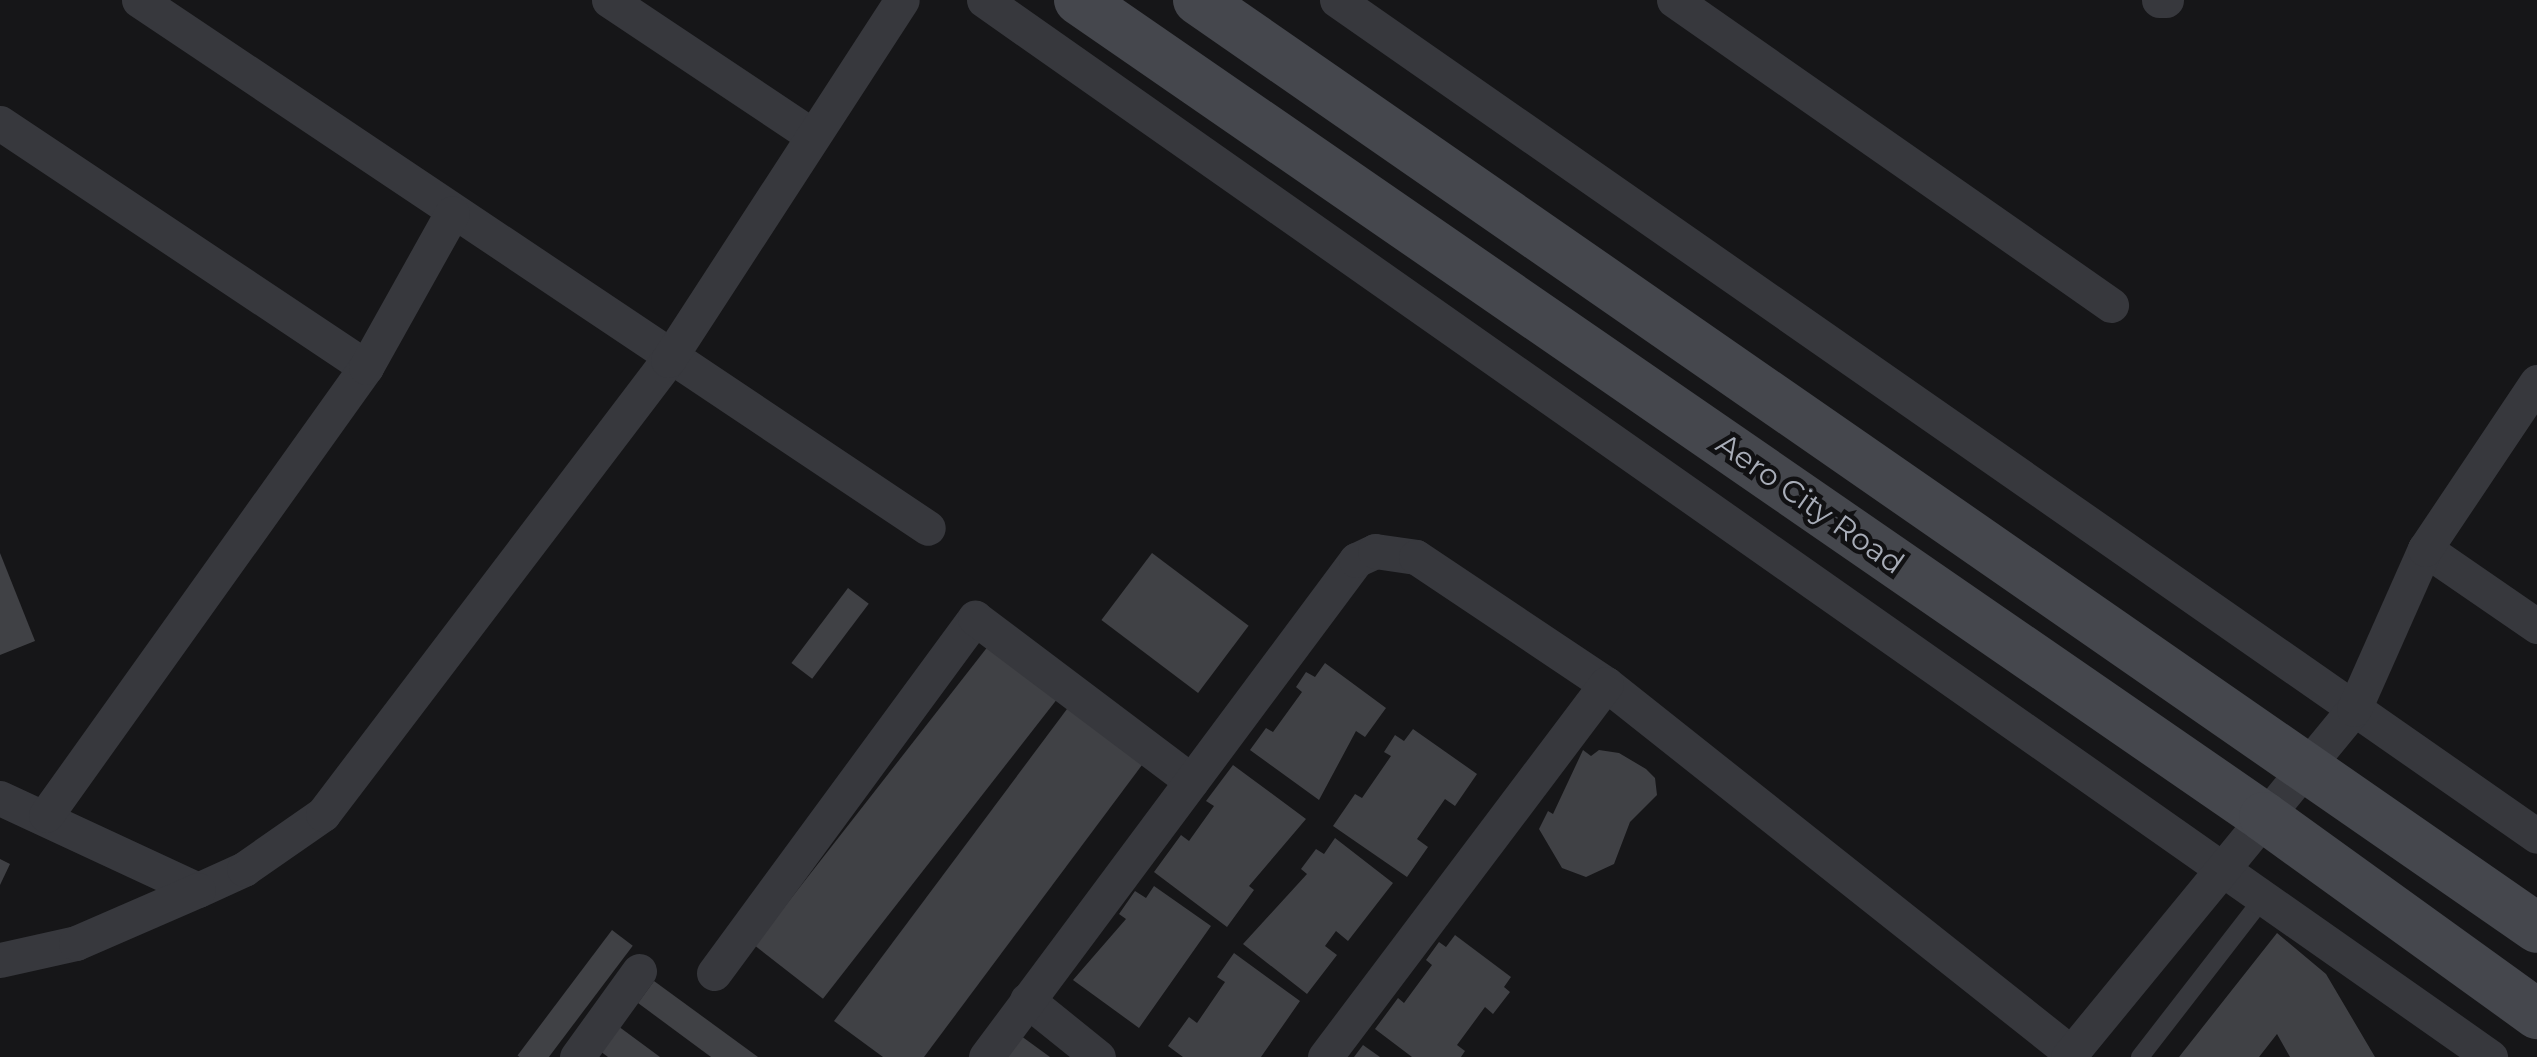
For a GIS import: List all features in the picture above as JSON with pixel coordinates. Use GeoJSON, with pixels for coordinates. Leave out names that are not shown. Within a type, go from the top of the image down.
{"type":"FeatureCollection","features":[{"type":"Feature","properties":{"kind":"street"},"geometry":{"type":"LineString","coordinates":[[139,0],[668,360],[928,528]]}},
{"type":"Feature","properties":{"kind":"street"},"geometry":{"type":"LineString","coordinates":[[610,0],[813,136]]}},
{"type":"Feature","properties":{"kind":"street"},"geometry":{"type":"LineString","coordinates":[[0,960],[76,943],[198,890],[244,868],[323,814],[668,360],[902,0]]}},
{"type":"Feature","properties":{"kind":"street"},"geometry":{"type":"LineString","coordinates":[[984,0],[2485,1056]]}},
{"type":"Feature","properties":{"kind":"street","name":"Aero City Road"},"geometry":{"type":"LineString","coordinates":[[1080,0],[2264,817],[2537,1014]]}},
{"type":"Feature","properties":{"kind":"street"},"geometry":{"type":"LineString","coordinates":[[1198,0],[2537,928]]}},
{"type":"Feature","properties":{"kind":"street"},"geometry":{"type":"LineString","coordinates":[[1337,0],[2537,836]]}},
{"type":"Feature","properties":{"kind":"street"},"geometry":{"type":"LineString","coordinates":[[1674,0],[2111,306]]}},
{"type":"Feature","properties":{"kind":"street"},"geometry":{"type":"LineString","coordinates":[[0,122],[366,367]]}},
{"type":"Feature","properties":{"kind":"street"},"geometry":{"type":"LineString","coordinates":[[46,815],[366,367],[452,213]]}},
{"type":"Feature","properties":{"kind":"street"},"geometry":{"type":"LineString","coordinates":[[986,1057],[1356,560],[1375,551],[1416,557],[1606,684],[2069,1055],[2354,708],[2425,549],[2537,382]]}},
{"type":"Feature","properties":{"kind":"street"},"geometry":{"type":"LineString","coordinates":[[2425,549],[2537,626]]}},
{"type":"Feature","properties":{"kind":"street"},"geometry":{"type":"LineString","coordinates":[[714,973],[976,618],[1190,781]]}},
{"type":"Feature","properties":{"kind":"street"},"geometry":{"type":"LineString","coordinates":[[1325,1057],[1606,684]]}},
{"type":"Feature","properties":{"kind":"street"},"geometry":{"type":"LineString","coordinates":[[0,798],[46,815],[198,890]]}},
{"type":"Feature","properties":{"kind":"street"},"geometry":{"type":"LineString","coordinates":[[576,1057],[639,970]]}},
{"type":"Feature","properties":{"kind":"street"},"geometry":{"type":"LineString","coordinates":[[1028,1000],[1098,1057]]}},
{"type":"Feature","properties":{"kind":"lane"},"geometry":{"type":"LineString","coordinates":[[2140,1057],[2262,901]]}},
{"type":"Feature","properties":{"kind":"building"},"geometry":{"type":"Polygon","coordinates":[[[0,553],[35,641],[0,655],[0,553]]]}},
{"type":"Feature","properties":{"kind":"building"},"geometry":{"type":"Polygon","coordinates":[[[1152,553],[1249,626],[1198,693],[1101,620],[1152,553]]]}},
{"type":"Feature","properties":{"kind":"building"},"geometry":{"type":"Polygon","coordinates":[[[848,588],[869,604],[812,679],[791,663],[848,588]]]}},
{"type":"Feature","properties":{"kind":"building"},"geometry":{"type":"Polygon","coordinates":[[[989,645],[1058,699],[823,999],[754,945],[989,645]]]}},
{"type":"Feature","properties":{"kind":"building"},"geometry":{"type":"Polygon","coordinates":[[[1325,663],[1386,708],[1365,737],[1356,731],[1319,800],[1250,750],[1266,728],[1273,732],[1302,692],[1296,687],[1306,672],[1315,677],[1325,663]]]}},
{"type":"Feature","properties":{"kind":"building"},"geometry":{"type":"Polygon","coordinates":[[[1070,705],[1145,761],[924,1057],[883,1057],[834,1021],[1070,705]]]}},
{"type":"Feature","properties":{"kind":"building"},"geometry":{"type":"Polygon","coordinates":[[[1413,729],[1477,774],[1455,806],[1445,799],[1417,839],[1428,847],[1407,877],[1333,826],[1355,794],[1362,798],[1391,756],[1384,752],[1395,735],[1404,741],[1413,729]]]}},
{"type":"Feature","properties":{"kind":"building"},"geometry":{"type":"Polygon","coordinates":[[[1583,750],[1591,756],[1599,750],[1619,753],[1646,769],[1655,778],[1657,795],[1630,822],[1614,864],[1586,877],[1562,868],[1539,829],[1548,811],[1553,814],[1583,750]]]}},
{"type":"Feature","properties":{"kind":"building"},"geometry":{"type":"Polygon","coordinates":[[[1233,765],[1306,819],[1249,886],[1254,890],[1227,927],[1154,872],[1181,835],[1189,841],[1214,806],[1206,801],[1233,765]]]}},
{"type":"Feature","properties":{"kind":"building"},"geometry":{"type":"Polygon","coordinates":[[[1335,838],[1393,883],[1348,941],[1336,931],[1325,946],[1337,955],[1307,994],[1243,944],[1307,874],[1301,869],[1316,849],[1324,854],[1335,838]]]}},
{"type":"Feature","properties":{"kind":"building"},"geometry":{"type":"Polygon","coordinates":[[[0,859],[10,864],[0,885],[0,859]]]}},
{"type":"Feature","properties":{"kind":"building"},"geometry":{"type":"Polygon","coordinates":[[[1154,886],[1211,926],[1139,1028],[1073,980],[1126,919],[1119,914],[1135,891],[1146,898],[1154,886]]]}},
{"type":"Feature","properties":{"kind":"building"},"geometry":{"type":"Polygon","coordinates":[[[612,930],[633,946],[549,1057],[518,1055],[612,930]]]}},
{"type":"Feature","properties":{"kind":"building"},"geometry":{"type":"Polygon","coordinates":[[[2277,933],[2326,974],[2375,1057],[2290,1057],[2277,1034],[2259,1057],[2179,1057],[2277,933]]]}},
{"type":"Feature","properties":{"kind":"building"},"geometry":{"type":"Polygon","coordinates":[[[1455,935],[1511,977],[1504,987],[1510,992],[1493,1014],[1485,1007],[1457,1045],[1465,1051],[1461,1057],[1412,1057],[1375,1029],[1398,998],[1404,1003],[1432,965],[1426,960],[1439,942],[1446,947],[1455,935]]]}},
{"type":"Feature","properties":{"kind":"building"},"geometry":{"type":"Polygon","coordinates":[[[1234,953],[1300,1001],[1261,1057],[1183,1057],[1168,1046],[1189,1017],[1197,1023],[1225,982],[1217,977],[1234,953]]]}},
{"type":"Feature","properties":{"kind":"building"},"geometry":{"type":"Polygon","coordinates":[[[654,981],[758,1057],[711,1057],[638,1003],[654,981]]]}},
{"type":"Feature","properties":{"kind":"building"},"geometry":{"type":"Polygon","coordinates":[[[618,1026],[660,1057],[608,1057],[600,1051],[618,1026]]]}},
{"type":"Feature","properties":{"kind":"building"},"geometry":{"type":"Polygon","coordinates":[[[1013,1030],[1050,1057],[993,1057],[1013,1030]]]}},
{"type":"Feature","properties":{"kind":"building"},"geometry":{"type":"Polygon","coordinates":[[[1363,1045],[1380,1057],[1354,1057],[1363,1045]]]}}]}
